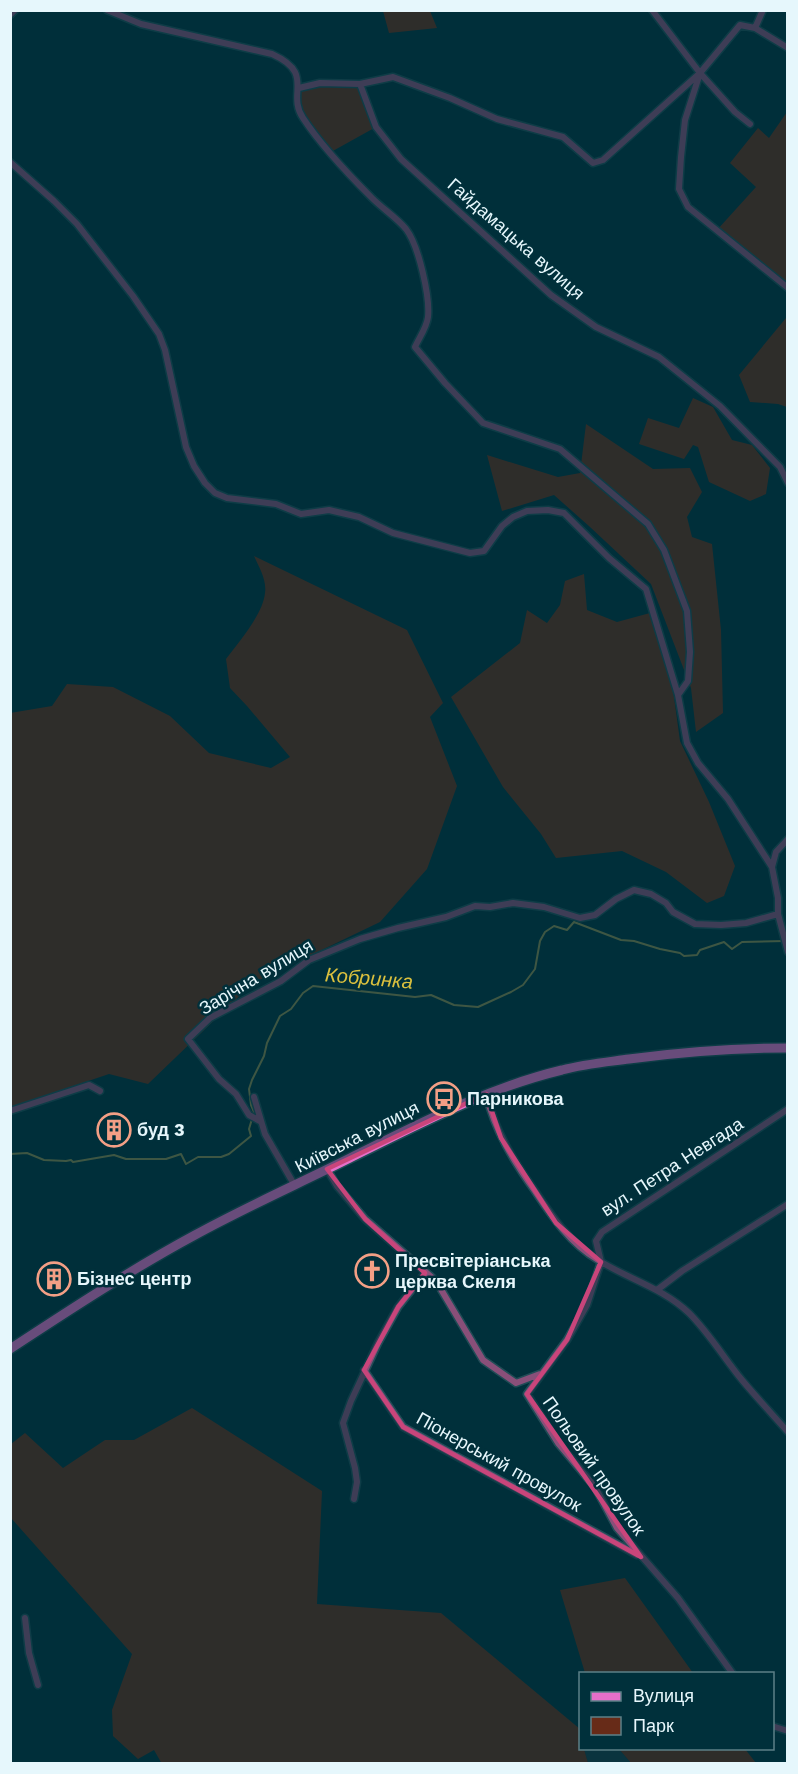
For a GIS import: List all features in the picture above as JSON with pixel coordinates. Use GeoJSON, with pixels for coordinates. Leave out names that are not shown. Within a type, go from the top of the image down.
{"type":"FeatureCollection","features":[{"type":"Feature","properties":{"kind":"main road","name":"Київська вулиця"},"geometry":{"type":"LineString","coordinates":[[10,1349],[193,1236],[245,1208],[295,1186],[450,1108],[486,1094],[563,1070],[603,1062],[696,1051],[788,1048]]}},
{"type":"Feature","properties":{"kind":"street"},"geometry":{"type":"LineString","coordinates":[[10,15],[15,10]]}},
{"type":"Feature","properties":{"kind":"street"},"geometry":{"type":"LineString","coordinates":[[107,10],[141,24],[272,54],[286,60],[295,71],[301,116],[372,198],[406,230],[419,254],[428,318],[415,347],[483,423],[560,449],[648,524],[663,550],[687,611],[690,652],[688,681],[678,695]]}},
{"type":"Feature","properties":{"kind":"street"},"geometry":{"type":"LineString","coordinates":[[652,10],[700,73],[735,112],[750,124]]}},
{"type":"Feature","properties":{"kind":"street"},"geometry":{"type":"LineString","coordinates":[[755,28],[763,10]]}},
{"type":"Feature","properties":{"kind":"street"},"geometry":{"type":"LineString","coordinates":[[299,88],[320,83],[360,84],[393,77],[450,98],[497,119],[563,137],[593,163],[603,160],[700,73],[740,25],[755,28],[788,48]]}},
{"type":"Feature","properties":{"kind":"street"},"geometry":{"type":"LineString","coordinates":[[700,73],[685,120],[679,189],[688,207],[788,288]]}},
{"type":"Feature","properties":{"kind":"street","name":"Гайдамацька вулиця"},"geometry":{"type":"LineString","coordinates":[[360,84],[376,127],[401,159],[551,295],[596,327],[659,357],[720,406],[780,467],[788,483]]}},
{"type":"Feature","properties":{"kind":"street"},"geometry":{"type":"LineString","coordinates":[[10,162],[77,224],[127,287],[159,334],[165,350],[186,447],[194,466],[215,493],[227,498],[276,504],[301,514],[329,510],[359,517],[393,533],[470,553],[484,551],[502,526],[513,517],[527,511],[548,510],[564,513],[609,558],[646,589],[678,695],[687,744],[698,763],[728,799],[772,867],[778,898],[778,914],[787,949]]}},
{"type":"Feature","properties":{"kind":"street"},"geometry":{"type":"LineString","coordinates":[[772,867],[776,852],[788,839]]}},
{"type":"Feature","properties":{"kind":"street","name":"Зарічна вулиця"},"geometry":{"type":"LineString","coordinates":[[258,1120],[249,1115],[236,1094],[219,1080],[188,1039],[210,1018],[281,981],[309,960],[369,936],[446,917],[475,906],[490,907],[513,903],[544,907],[579,918],[595,915],[616,899],[634,890],[651,894],[666,903],[674,912],[695,924],[721,926],[746,923],[778,914]]}},
{"type":"Feature","properties":{"kind":"street"},"geometry":{"type":"LineString","coordinates":[[10,1111],[89,1085],[100,1091]]}},
{"type":"Feature","properties":{"kind":"street"},"geometry":{"type":"LineString","coordinates":[[486,1094],[501,1138],[556,1223],[572,1240],[602,1262],[657,1290],[688,1312],[742,1380],[788,1432]]}},
{"type":"Feature","properties":{"kind":"street"},"geometry":{"type":"LineString","coordinates":[[254,1097],[258,1120],[295,1186]]}},
{"type":"Feature","properties":{"kind":"street","name":"вул. Петра Невгада"},"geometry":{"type":"LineString","coordinates":[[602,1262],[596,1241],[606,1227],[788,1109]]}},
{"type":"Feature","properties":{"kind":"street"},"geometry":{"type":"LineString","coordinates":[[327,1170],[365,1220],[436,1281],[483,1360],[516,1383],[540,1374]]}},
{"type":"Feature","properties":{"kind":"street"},"geometry":{"type":"LineString","coordinates":[[657,1290],[682,1271],[788,1204]]}},
{"type":"Feature","properties":{"kind":"street","name":"Польовий провулок"},"geometry":{"type":"LineString","coordinates":[[602,1262],[577,1323],[527,1394],[558,1443],[595,1487],[617,1528],[678,1598],[733,1672]]}},
{"type":"Feature","properties":{"kind":"street"},"geometry":{"type":"LineString","coordinates":[[354,1499],[357,1482],[355,1468],[343,1423],[364,1370],[398,1307],[425,1273]]}},
{"type":"Feature","properties":{"kind":"street","name":"Піонерський провулок"},"geometry":{"type":"LineString","coordinates":[[364,1370],[403,1426],[641,1557]]}},
{"type":"Feature","properties":{"kind":"street"},"geometry":{"type":"LineString","coordinates":[[25,1618],[29,1653],[38,1685]]}},
{"type":"Feature","properties":{"kind":"highlighted area"},"geometry":{"type":"Polygon","coordinates":[[[486,1094],[501,1138],[556,1223],[601,1262],[567,1340],[527,1394],[641,1557],[403,1427],[364,1370],[398,1307],[425,1273],[365,1219],[327,1169],[486,1094]]]}},
{"type":"Feature","properties":{"kind":"shaded area"},"geometry":{"type":"Polygon","coordinates":[[[584,1750],[620,1750],[631,1763],[588,1763],[584,1750]]]}},
{"type":"Feature","properties":{"kind":"green space"},"geometry":{"type":"Polygon","coordinates":[[[383,11],[430,11],[437,28],[389,33],[383,11]]]}},
{"type":"Feature","properties":{"kind":"green space"},"geometry":{"type":"Polygon","coordinates":[[[320,83],[360,84],[376,127],[331,152],[307,123],[299,106],[299,88],[320,83]]]}},
{"type":"Feature","properties":{"kind":"green space"},"geometry":{"type":"Polygon","coordinates":[[[787,112],[787,288],[717,230],[756,187],[730,163],[758,128],[769,138],[787,112]]]}},
{"type":"Feature","properties":{"kind":"green space"},"geometry":{"type":"Polygon","coordinates":[[[786,318],[787,407],[750,402],[739,375],[786,318]]]}},
{"type":"Feature","properties":{"kind":"green space"},"geometry":{"type":"Polygon","coordinates":[[[693,398],[713,407],[732,440],[752,445],[770,468],[766,494],[750,501],[709,482],[698,447],[693,445],[684,459],[639,444],[648,418],[679,428],[693,398]]]}},
{"type":"Feature","properties":{"kind":"green space"},"geometry":{"type":"Polygon","coordinates":[[[586,424],[653,469],[690,468],[702,492],[687,517],[692,537],[712,544],[721,630],[723,713],[696,732],[691,688],[651,584],[554,495],[502,511],[487,455],[558,477],[580,473],[586,424]]]}},
{"type":"Feature","properties":{"kind":"green space"},"geometry":{"type":"Polygon","coordinates":[[[254,556],[407,630],[443,703],[430,717],[457,786],[427,869],[380,922],[253,983],[148,1084],[109,1074],[11,1107],[10,713],[52,706],[67,684],[113,687],[170,716],[209,753],[271,768],[290,757],[230,688],[226,659],[255,619],[265,593],[264,578],[254,556]]]}},
{"type":"Feature","properties":{"kind":"green space"},"geometry":{"type":"Polygon","coordinates":[[[584,574],[587,610],[617,622],[650,613],[673,690],[680,741],[709,802],[735,866],[724,896],[707,903],[666,872],[622,851],[556,858],[541,834],[503,787],[451,697],[520,643],[527,610],[547,623],[560,605],[565,581],[584,574]]]}},
{"type":"Feature","properties":{"kind":"green space"},"geometry":{"type":"Polygon","coordinates":[[[192,1408],[322,1491],[317,1604],[441,1613],[579,1728],[579,1750],[584,1750],[588,1763],[162,1764],[154,1750],[138,1759],[113,1736],[112,1710],[132,1654],[11,1518],[11,1444],[25,1433],[63,1468],[105,1440],[134,1440],[192,1408]]]}},
{"type":"Feature","properties":{"kind":"green space"},"geometry":{"type":"Polygon","coordinates":[[[625,1578],[692,1672],[585,1672],[560,1590],[625,1578]]]}},
{"type":"Feature","properties":{"kind":"green space"},"geometry":{"type":"Polygon","coordinates":[[[620,1750],[746,1750],[756,1763],[631,1763],[620,1750]]]}},
{"type":"Feature","properties":{"kind":"waterway","name":"Кобринка"},"geometry":{"type":"LineString","coordinates":[[10,1154],[27,1153],[44,1160],[71,1160],[73,1162],[114,1155],[126,1159],[166,1159],[181,1154],[186,1164],[198,1157],[221,1157],[229,1154],[251,1136],[249,1129],[254,1112],[249,1089],[280,1016],[291,1009],[303,993],[313,986],[415,997],[431,995],[454,1005],[478,1007],[523,985],[535,969],[540,941],[545,932],[554,926],[567,930],[574,922],[621,940],[634,941],[684,956],[697,955],[700,950],[724,942],[732,949],[742,942],[785,941]]}},
{"type":"Feature","properties":{"kind":"place","name":"Парникова"},"geometry":{"type":"Point","coordinates":[444,1099]}},
{"type":"Feature","properties":{"kind":"place","name":"буд 3"},"geometry":{"type":"Point","coordinates":[114,1130]}},
{"type":"Feature","properties":{"kind":"place","name":"Пресвітеріанська церква Скеля"},"geometry":{"type":"Point","coordinates":[372,1271]}},
{"type":"Feature","properties":{"kind":"place","name":"Бізнес центр"},"geometry":{"type":"Point","coordinates":[54,1279]}}]}
